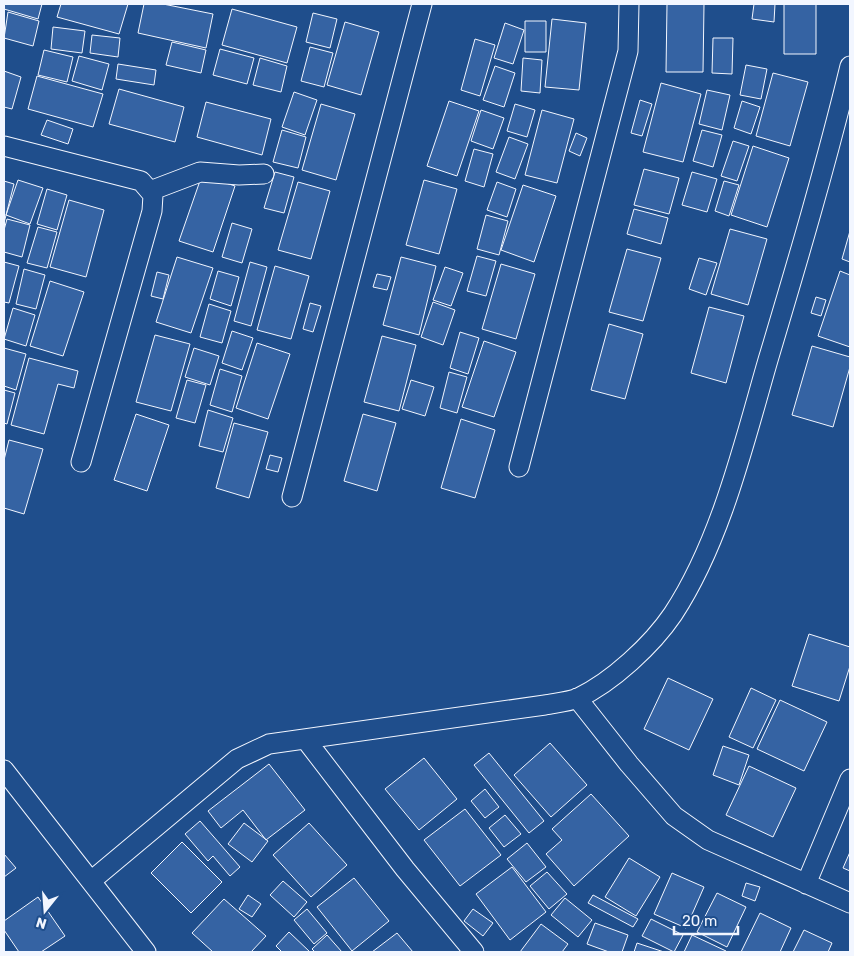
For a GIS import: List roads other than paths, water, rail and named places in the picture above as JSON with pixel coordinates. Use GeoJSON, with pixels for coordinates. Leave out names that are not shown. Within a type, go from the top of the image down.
{"type":"FeatureCollection","features":[{"type":"Feature","properties":{"kind":"street"},"geometry":{"type":"LineString","coordinates":[[292,496],[422,4]]}},
{"type":"Feature","properties":{"kind":"street"},"geometry":{"type":"LineString","coordinates":[[519,467],[628,51],[629,4]]}},
{"type":"Feature","properties":{"kind":"street"},"geometry":{"type":"LineString","coordinates":[[91,881],[237,759],[269,744],[545,705],[577,698],[628,665],[640,653],[672,615],[705,552],[733,484],[850,66]]}},
{"type":"Feature","properties":{"kind":"street"},"geometry":{"type":"LineString","coordinates":[[4,146],[140,181],[153,195],[152,211],[81,462]]}},
{"type":"Feature","properties":{"kind":"street"},"geometry":{"type":"LineString","coordinates":[[150,191],[200,172],[239,175],[264,174]]}},
{"type":"Feature","properties":{"kind":"street"},"geometry":{"type":"LineString","coordinates":[[577,698],[674,816],[708,840],[850,903]]}},
{"type":"Feature","properties":{"kind":"street"},"geometry":{"type":"LineString","coordinates":[[306,740],[405,870],[474,952]]}},
{"type":"Feature","properties":{"kind":"street"},"geometry":{"type":"LineString","coordinates":[[4,770],[146,952]]}},
{"type":"Feature","properties":{"kind":"street"},"geometry":{"type":"LineString","coordinates":[[806,884],[850,779]]}}]}
